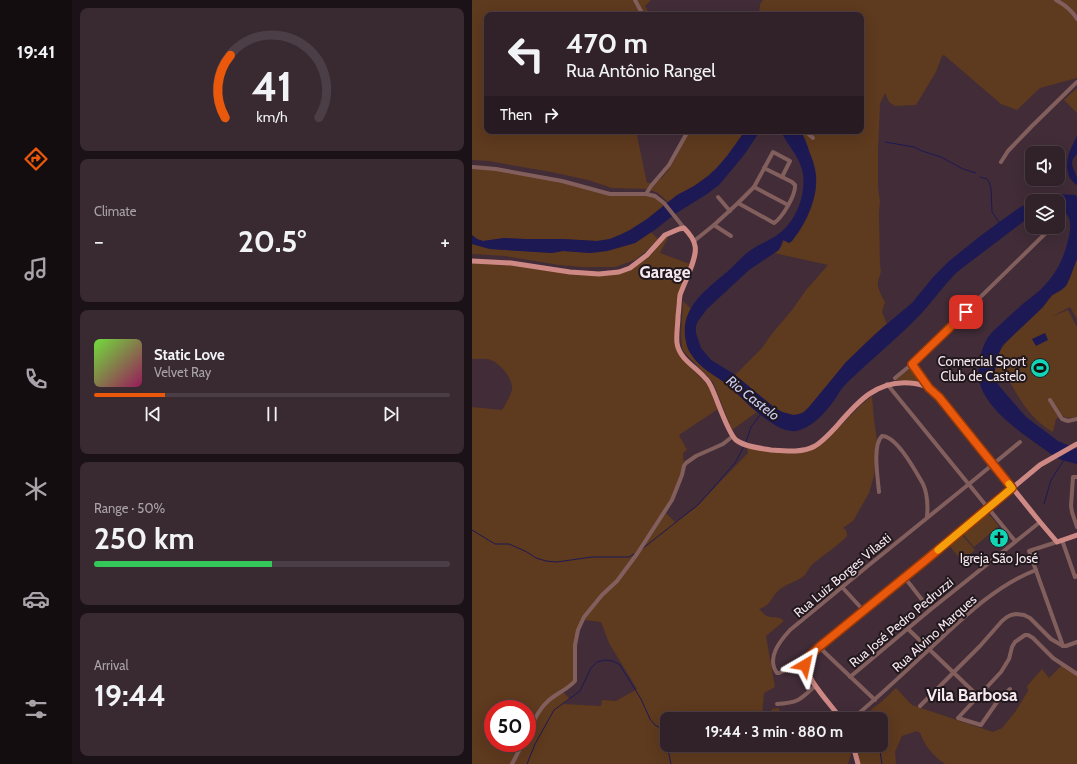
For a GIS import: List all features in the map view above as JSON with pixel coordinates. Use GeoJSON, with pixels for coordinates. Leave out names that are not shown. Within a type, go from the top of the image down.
{"type":"FeatureCollection","features":[{"type":"Feature","properties":{"kind":"main road"},"geometry":{"type":"LineString","coordinates":[[472,261],[511,263],[570,272],[599,274],[619,272],[630,268],[647,255],[665,235],[684,228],[696,246],[695,255],[679,300],[677,344],[682,356],[706,379],[733,436],[738,442],[748,446],[766,449],[791,451],[809,449],[823,440],[856,404],[874,391],[887,384],[898,382],[918,384],[929,388],[939,397],[1040,522],[1059,541],[1077,535]]}},
{"type":"Feature","properties":{"kind":"main road"},"geometry":{"type":"LineString","coordinates":[[835,712],[815,686],[807,671],[805,665],[808,657],[1040,465],[1076,444]]}},
{"type":"Feature","properties":{"kind":"main road"},"geometry":{"type":"LineString","coordinates":[[855,752],[858,764]]}},
{"type":"Feature","properties":{"kind":"street"},"geometry":{"type":"LineString","coordinates":[[635,0],[641,12]]}},
{"type":"Feature","properties":{"kind":"street"},"geometry":{"type":"LineString","coordinates":[[1056,0],[1069,9],[1077,19]]}},
{"type":"Feature","properties":{"kind":"street"},"geometry":{"type":"LineString","coordinates":[[1001,162],[1008,151],[1077,82]]}},
{"type":"Feature","properties":{"kind":"street"},"geometry":{"type":"LineString","coordinates":[[646,194],[669,165],[686,134]]}},
{"type":"Feature","properties":{"kind":"street"},"geometry":{"type":"LineString","coordinates":[[808,134],[813,138]]}},
{"type":"Feature","properties":{"kind":"street"},"geometry":{"type":"LineString","coordinates":[[694,241],[714,225],[754,187],[773,152],[790,161],[782,177]]}},
{"type":"Feature","properties":{"kind":"street"},"geometry":{"type":"LineString","coordinates":[[472,166],[562,181],[610,194],[646,194],[655,196],[664,203],[684,228]]}},
{"type":"Feature","properties":{"kind":"street"},"geometry":{"type":"LineString","coordinates":[[738,203],[774,224],[782,216],[795,192],[795,185],[764,168]]}},
{"type":"Feature","properties":{"kind":"street"},"geometry":{"type":"LineString","coordinates":[[754,187],[788,205]]}},
{"type":"Feature","properties":{"kind":"street"},"geometry":{"type":"LineString","coordinates":[[718,198],[730,210]]}},
{"type":"Feature","properties":{"kind":"street"},"geometry":{"type":"LineString","coordinates":[[714,225],[731,236]]}},
{"type":"Feature","properties":{"kind":"street"},"geometry":{"type":"LineString","coordinates":[[895,378],[912,364],[1046,234]]}},
{"type":"Feature","properties":{"kind":"street"},"geometry":{"type":"LineString","coordinates":[[912,364],[929,388]]}},
{"type":"Feature","properties":{"kind":"street"},"geometry":{"type":"LineString","coordinates":[[887,384],[1015,541]]}},
{"type":"Feature","properties":{"kind":"street"},"geometry":{"type":"LineString","coordinates":[[1050,400],[1062,419],[1068,421],[1077,419]]}},
{"type":"Feature","properties":{"kind":"street"},"geometry":{"type":"LineString","coordinates":[[536,718],[547,702],[575,681],[575,645],[578,630],[584,617],[597,601],[617,581],[637,554],[672,500],[686,463],[696,456],[723,444],[733,436]]}},
{"type":"Feature","properties":{"kind":"street"},"geometry":{"type":"LineString","coordinates":[[879,492],[877,448],[880,438],[885,436],[889,437],[898,446],[923,484],[928,500],[927,517]]}},
{"type":"Feature","properties":{"kind":"street","name":"Rua Luiz Borges Vilasti"},"geometry":{"type":"LineString","coordinates":[[806,661],[779,673],[777,673],[773,665],[774,653],[779,642],[790,630],[1020,442]]}},
{"type":"Feature","properties":{"kind":"street"},"geometry":{"type":"LineString","coordinates":[[1077,477],[1073,477],[1071,506],[1077,528]]}},
{"type":"Feature","properties":{"kind":"street","name":"Rua José Pedro Pedruzzi"},"geometry":{"type":"LineString","coordinates":[[850,678],[908,628],[1040,522]]}},
{"type":"Feature","properties":{"kind":"street"},"geometry":{"type":"LineString","coordinates":[[1063,646],[1029,551],[1059,541],[1076,577]]}},
{"type":"Feature","properties":{"kind":"street","name":"Rua Alvino Marques"},"geometry":{"type":"LineString","coordinates":[[860,712],[959,622],[993,594],[1015,580],[1036,570]]}},
{"type":"Feature","properties":{"kind":"street"},"geometry":{"type":"LineString","coordinates":[[905,578],[930,610]]}},
{"type":"Feature","properties":{"kind":"street"},"geometry":{"type":"LineString","coordinates":[[842,587],[864,611]]}},
{"type":"Feature","properties":{"kind":"street"},"geometry":{"type":"LineString","coordinates":[[920,706],[980,646],[1002,620],[1007,617],[1016,614],[1024,615],[1030,618],[1051,640],[1063,646],[1077,642]]}},
{"type":"Feature","properties":{"kind":"street"},"geometry":{"type":"LineString","coordinates":[[908,628],[978,696]]}},
{"type":"Feature","properties":{"kind":"street"},"geometry":{"type":"LineString","coordinates":[[1010,689],[997,702],[980,725],[958,718],[1004,667],[1009,659],[1015,642],[1025,635],[1033,638],[1053,658],[1077,674]]}},
{"type":"Feature","properties":{"kind":"street"},"geometry":{"type":"LineString","coordinates":[[819,647],[850,678],[875,700]]}},
{"type":"Feature","properties":{"kind":"street"},"geometry":{"type":"LineString","coordinates":[[777,704],[798,701],[815,686]]}},
{"type":"Feature","properties":{"kind":"street"},"geometry":{"type":"LineString","coordinates":[[512,764],[518,752]]}},
{"type":"Feature","properties":{"kind":"shaded area"},"geometry":{"type":"Polygon","coordinates":[[[472,0],[651,0],[645,6],[648,12],[484,12],[484,134],[637,134],[647,183],[653,183],[661,179],[671,167],[687,134],[743,134],[726,157],[709,175],[668,202],[658,193],[648,189],[612,188],[588,180],[551,172],[488,161],[472,160],[472,0]]]}},
{"type":"Feature","properties":{"kind":"shaded area"},"geometry":{"type":"Polygon","coordinates":[[[763,0],[1077,0],[1077,78],[1040,88],[1017,110],[1001,104],[944,55],[942,56],[936,72],[916,105],[895,106],[889,102],[885,93],[880,104],[878,151],[881,271],[878,286],[885,302],[882,312],[887,324],[856,353],[809,407],[796,415],[785,413],[775,408],[735,375],[762,348],[806,290],[828,265],[774,253],[781,247],[784,240],[789,243],[799,232],[808,216],[814,199],[816,184],[815,170],[802,134],[864,134],[864,12],[759,12],[760,4],[763,0]]]}},
{"type":"Feature","properties":{"kind":"shaded area"},"geometry":{"type":"Polygon","coordinates":[[[1077,88],[1077,113],[1064,100],[1077,88]]]}},
{"type":"Feature","properties":{"kind":"shaded area"},"geometry":{"type":"Polygon","coordinates":[[[472,165],[487,166],[607,193],[647,195],[658,199],[664,206],[630,230],[610,239],[597,241],[504,238],[483,241],[472,235],[472,165]]]}},
{"type":"Feature","properties":{"kind":"shaded area"},"geometry":{"type":"Polygon","coordinates":[[[651,232],[658,239],[645,252],[635,260],[615,267],[559,265],[505,256],[472,254],[472,244],[490,249],[552,253],[563,251],[590,253],[607,251],[635,243],[651,232]]]}},
{"type":"Feature","properties":{"kind":"shaded area"},"geometry":{"type":"Polygon","coordinates":[[[669,236],[660,253],[690,264],[676,304],[676,347],[690,367],[708,385],[718,409],[679,435],[687,450],[683,453],[684,467],[678,490],[666,513],[675,522],[695,508],[748,453],[747,448],[797,453],[827,439],[872,396],[877,440],[874,476],[869,493],[853,521],[843,528],[846,530],[847,536],[812,565],[804,576],[782,588],[776,593],[769,603],[759,609],[769,617],[780,618],[784,621],[766,636],[775,687],[764,693],[762,712],[660,712],[660,752],[851,752],[848,764],[472,764],[472,407],[502,410],[510,395],[512,387],[507,374],[492,360],[472,359],[472,259],[611,275],[636,266],[650,256],[665,238],[669,236]],[[584,620],[576,638],[577,679],[561,690],[570,699],[563,704],[601,706],[602,700],[616,701],[637,689],[609,643],[601,622],[584,620]]]}},
{"type":"Feature","properties":{"kind":"shaded area","name":"Comercial Sport Club de Castelo"},"geometry":{"type":"Polygon","coordinates":[[[1077,259],[1077,319],[1070,307],[1051,317],[1068,310],[1077,327],[1077,417],[1068,418],[1062,416],[1056,419],[1053,432],[1038,421],[1026,408],[1007,377],[996,381],[994,371],[995,361],[1006,342],[1038,312],[1050,298],[1065,287],[1077,259]]]}},
{"type":"Feature","properties":{"kind":"shaded area"},"geometry":{"type":"Polygon","coordinates":[[[683,301],[691,309],[687,318],[685,330],[690,352],[700,364],[729,386],[757,412],[732,430],[713,382],[683,350],[681,335],[683,301]]]}},
{"type":"Feature","properties":{"kind":"shaded area"},"geometry":{"type":"Polygon","coordinates":[[[911,368],[922,383],[916,381],[895,380],[911,368]]]}},
{"type":"Feature","properties":{"kind":"shaded area"},"geometry":{"type":"Polygon","coordinates":[[[987,512],[999,526],[974,547],[962,533],[987,512]]]}},
{"type":"Feature","properties":{"kind":"shaded area"},"geometry":{"type":"Polygon","coordinates":[[[961,534],[975,550],[962,561],[948,544],[961,534]]]}},
{"type":"Feature","properties":{"kind":"shaded area"},"geometry":{"type":"Polygon","coordinates":[[[1064,663],[1077,671],[1077,764],[945,764],[930,750],[920,733],[917,731],[902,736],[895,752],[896,764],[859,764],[856,752],[888,752],[888,712],[868,712],[896,688],[912,705],[993,732],[1002,728],[1015,712],[1028,691],[1027,686],[1042,669],[1049,678],[1064,663]]]}},
{"type":"Feature","properties":{"kind":"shaded area"},"geometry":{"type":"Polygon","coordinates":[[[779,708],[780,712],[770,712],[772,709],[779,708]]]}},
{"type":"Feature","properties":{"kind":"water"},"geometry":{"type":"Polygon","coordinates":[[[743,134],[758,134],[744,155],[719,185],[635,243],[607,251],[590,253],[563,251],[552,253],[490,249],[472,244],[472,235],[483,241],[504,238],[597,241],[610,239],[630,230],[647,219],[677,195],[707,177],[727,156],[743,134]]]}},
{"type":"Feature","properties":{"kind":"water","name":"Rio Castelo"},"geometry":{"type":"Polygon","coordinates":[[[783,134],[802,134],[815,168],[816,184],[813,201],[802,226],[792,241],[789,243],[783,240],[779,250],[749,270],[707,309],[696,326],[696,333],[701,348],[711,360],[734,374],[775,408],[782,412],[794,415],[803,413],[846,362],[882,328],[912,303],[934,276],[948,262],[979,237],[1025,205],[1025,220],[957,272],[918,317],[846,383],[823,414],[813,423],[808,427],[796,431],[790,431],[778,427],[761,415],[728,385],[703,368],[694,359],[687,345],[685,325],[687,316],[697,299],[748,252],[776,236],[784,229],[796,213],[801,201],[803,187],[802,168],[783,134]]]}},
{"type":"Feature","properties":{"kind":"water"},"geometry":{"type":"Polygon","coordinates":[[[1077,135],[1077,154],[1072,160],[1072,166],[1077,178],[1077,185],[1069,176],[1067,164],[1077,135]]]}},
{"type":"Feature","properties":{"kind":"water"},"geometry":{"type":"Polygon","coordinates":[[[1065,194],[1076,195],[1077,259],[1066,286],[1052,295],[1043,307],[1002,346],[994,374],[1000,387],[1026,417],[1058,441],[1077,449],[1077,464],[1057,458],[1011,424],[990,403],[983,392],[979,380],[981,353],[989,336],[1043,288],[1062,260],[1070,230],[1070,223],[1065,212],[1065,194]]]}},
{"type":"Feature","properties":{"kind":"water"},"geometry":{"type":"Polygon","coordinates":[[[1045,333],[1048,340],[1036,346],[1032,339],[1045,333]]]}},
{"type":"Feature","properties":{"kind":"waterway"},"geometry":{"type":"LineString","coordinates":[[885,142],[914,147],[941,157],[963,169],[976,173]]}},
{"type":"Feature","properties":{"kind":"waterway"},"geometry":{"type":"LineString","coordinates":[[980,177],[987,179],[989,182],[991,188],[992,212],[999,222]]}},
{"type":"Feature","properties":{"kind":"waterway"},"geometry":{"type":"LineString","coordinates":[[746,442],[751,427],[760,415]]}},
{"type":"Feature","properties":{"kind":"waterway"},"geometry":{"type":"LineString","coordinates":[[642,549],[699,504],[735,463],[743,448]]}},
{"type":"Feature","properties":{"kind":"waterway"},"geometry":{"type":"LineString","coordinates":[[1044,504],[1051,480],[1064,460]]}},
{"type":"Feature","properties":{"kind":"waterway"},"geometry":{"type":"LineString","coordinates":[[472,530],[495,544],[509,544],[536,558],[546,561],[557,562],[592,557],[629,557],[634,554]]}},
{"type":"Feature","properties":{"kind":"waterway"},"geometry":{"type":"LineString","coordinates":[[527,764],[535,744],[554,710],[580,691],[591,668],[597,662],[605,660],[613,661],[620,665],[641,699],[650,719],[655,725],[660,728]]}},
{"type":"Feature","properties":{"kind":"waterway"},"geometry":{"type":"LineString","coordinates":[[668,752],[671,764]]}},
{"type":"Feature","properties":{"kind":"waterway"},"geometry":{"type":"LineString","coordinates":[[880,752],[882,764]]}},
{"type":"Feature","properties":{"kind":"slow traffic"},"geometry":{"type":"LineString","coordinates":[[938,550],[1012,488],[1009,484]]}},
{"type":"Feature","properties":{"kind":"place","name":"Comercial Sport Club de Castelo"},"geometry":{"type":"Point","coordinates":[1040,368]}},
{"type":"Feature","properties":{"kind":"place","name":"Igreja São José"},"geometry":{"type":"Point","coordinates":[999,538]}},
{"type":"Feature","properties":{"kind":"district","name":"Garage"},"geometry":{"type":"Point","coordinates":[665,272]}},
{"type":"Feature","properties":{"kind":"district","name":"Vila Barbosa"},"geometry":{"type":"Point","coordinates":[972,695]}},
{"type":"Feature","properties":{"kind":"route"},"geometry":{"type":"LineString","coordinates":[[805,665],[808,657],[819,647],[1012,488],[954,418],[939,397],[929,388],[912,364],[966,312]]}}]}
